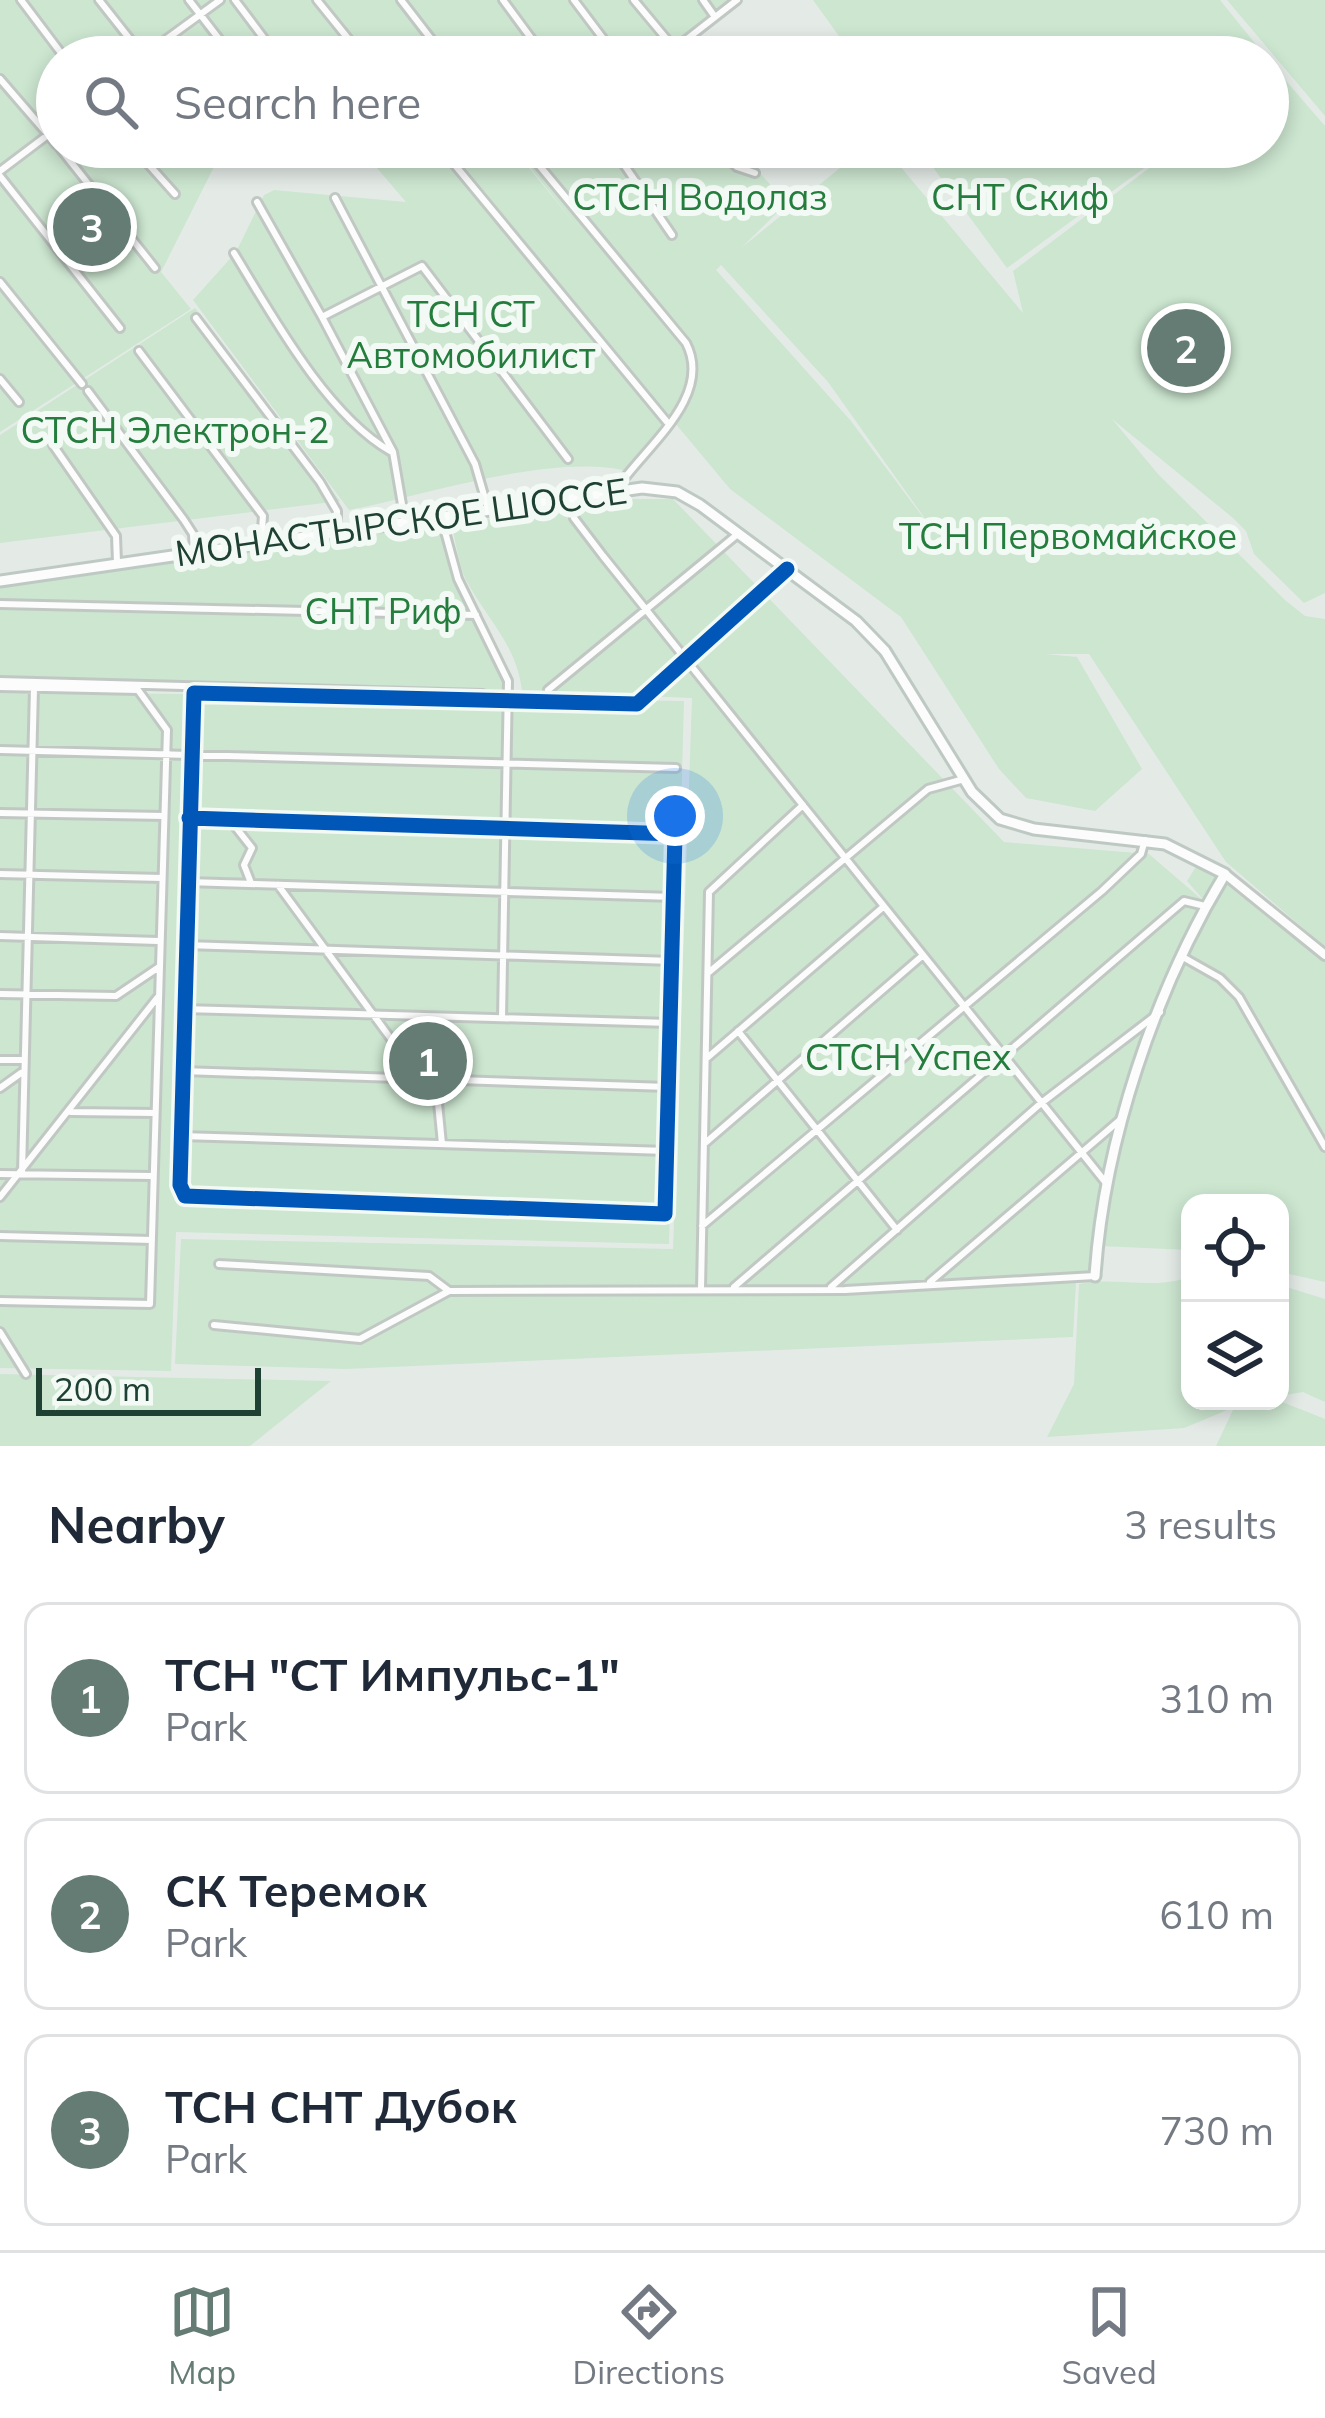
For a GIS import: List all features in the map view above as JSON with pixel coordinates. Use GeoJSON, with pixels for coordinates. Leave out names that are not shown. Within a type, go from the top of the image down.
{"type":"FeatureCollection","features":[{"type":"Feature","properties":{"kind":"main road","name":"МОНАСТЫРСКОЕ ШОССЕ"},"geometry":{"type":"LineString","coordinates":[[0,581],[663,488],[687,497],[856,621],[885,651],[984,808],[1016,826],[1145,840],[1225,874]]}},
{"type":"Feature","properties":{"kind":"main road"},"geometry":{"type":"LineString","coordinates":[[1094,1276],[1127,1112],[1181,956],[1225,874]]}},
{"type":"Feature","properties":{"kind":"street"},"geometry":{"type":"LineString","coordinates":[[20,0],[48,36]]}},
{"type":"Feature","properties":{"kind":"street"},"geometry":{"type":"LineString","coordinates":[[99,0],[127,36]]}},
{"type":"Feature","properties":{"kind":"street"},"geometry":{"type":"LineString","coordinates":[[189,0],[217,36]]}},
{"type":"Feature","properties":{"kind":"street"},"geometry":{"type":"LineString","coordinates":[[172,36],[220,0]]}},
{"type":"Feature","properties":{"kind":"street"},"geometry":{"type":"LineString","coordinates":[[236,0],[263,36]]}},
{"type":"Feature","properties":{"kind":"street"},"geometry":{"type":"LineString","coordinates":[[317,0],[346,36]]}},
{"type":"Feature","properties":{"kind":"street"},"geometry":{"type":"LineString","coordinates":[[400,0],[427,36]]}},
{"type":"Feature","properties":{"kind":"street"},"geometry":{"type":"LineString","coordinates":[[503,0],[530,36]]}},
{"type":"Feature","properties":{"kind":"street"},"geometry":{"type":"LineString","coordinates":[[574,0],[601,36]]}},
{"type":"Feature","properties":{"kind":"street"},"geometry":{"type":"LineString","coordinates":[[634,0],[665,36]]}},
{"type":"Feature","properties":{"kind":"street"},"geometry":{"type":"LineString","coordinates":[[703,0],[715,17]]}},
{"type":"Feature","properties":{"kind":"street"},"geometry":{"type":"LineString","coordinates":[[690,36],[737,0]]}},
{"type":"Feature","properties":{"kind":"street"},"geometry":{"type":"LineString","coordinates":[[0,79],[36,119]]}},
{"type":"Feature","properties":{"kind":"street"},"geometry":{"type":"LineString","coordinates":[[36,145],[0,174],[120,328]]}},
{"type":"Feature","properties":{"kind":"street"},"geometry":{"type":"LineString","coordinates":[[75,168],[155,268]]}},
{"type":"Feature","properties":{"kind":"street"},"geometry":{"type":"LineString","coordinates":[[152,168],[175,194]]}},
{"type":"Feature","properties":{"kind":"street"},"geometry":{"type":"LineString","coordinates":[[457,168],[667,422]]}},
{"type":"Feature","properties":{"kind":"street"},"geometry":{"type":"LineString","coordinates":[[541,168],[686,343],[697,364],[691,395],[624,479]]}},
{"type":"Feature","properties":{"kind":"street"},"geometry":{"type":"LineString","coordinates":[[626,168],[672,235]]}},
{"type":"Feature","properties":{"kind":"street"},"geometry":{"type":"LineString","coordinates":[[740,168],[755,173]]}},
{"type":"Feature","properties":{"kind":"street"},"geometry":{"type":"LineString","coordinates":[[335,198],[475,464],[488,509]]}},
{"type":"Feature","properties":{"kind":"street"},"geometry":{"type":"LineString","coordinates":[[257,202],[393,452],[405,522]]}},
{"type":"Feature","properties":{"kind":"street"},"geometry":{"type":"LineString","coordinates":[[234,253],[272,315],[334,397],[362,431],[393,452]]}},
{"type":"Feature","properties":{"kind":"street"},"geometry":{"type":"LineString","coordinates":[[322,317],[405,273],[428,269],[568,459]]}},
{"type":"Feature","properties":{"kind":"street"},"geometry":{"type":"LineString","coordinates":[[0,282],[184,520],[193,534],[194,552]]}},
{"type":"Feature","properties":{"kind":"street"},"geometry":{"type":"LineString","coordinates":[[196,318],[320,482],[337,511],[337,532]]}},
{"type":"Feature","properties":{"kind":"street"},"geometry":{"type":"LineString","coordinates":[[139,351],[263,516],[261,542]]}},
{"type":"Feature","properties":{"kind":"street"},"geometry":{"type":"LineString","coordinates":[[0,379],[19,402]]}},
{"type":"Feature","properties":{"kind":"street"},"geometry":{"type":"LineString","coordinates":[[53,445],[116,536],[117,562]]}},
{"type":"Feature","properties":{"kind":"street"},"geometry":{"type":"LineString","coordinates":[[570,498],[574,518],[1109,1186]]}},
{"type":"Feature","properties":{"kind":"street"},"geometry":{"type":"LineString","coordinates":[[441,517],[449,558],[504,667],[509,701],[502,1018]]}},
{"type":"Feature","properties":{"kind":"street"},"geometry":{"type":"LineString","coordinates":[[548,690],[739,533]]}},
{"type":"Feature","properties":{"kind":"street"},"geometry":{"type":"LineString","coordinates":[[189,818],[675,834],[664,1214],[185,1196],[180,1185],[183,1010],[189,818],[191,757],[194,693],[637,704],[788,569]]}},
{"type":"Feature","properties":{"kind":"street"},"geometry":{"type":"LineString","coordinates":[[0,604],[478,615]]}},
{"type":"Feature","properties":{"kind":"street"},"geometry":{"type":"LineString","coordinates":[[0,684],[484,694],[488,701]]}},
{"type":"Feature","properties":{"kind":"street"},"geometry":{"type":"LineString","coordinates":[[0,684],[138,690],[167,730],[149,1304],[0,1301]]}},
{"type":"Feature","properties":{"kind":"street"},"geometry":{"type":"LineString","coordinates":[[22,1173],[34,688]]}},
{"type":"Feature","properties":{"kind":"street"},"geometry":{"type":"LineString","coordinates":[[0,750],[676,768]]}},
{"type":"Feature","properties":{"kind":"street"},"geometry":{"type":"LineString","coordinates":[[708,973],[928,789],[964,779]]}},
{"type":"Feature","properties":{"kind":"street"},"geometry":{"type":"LineString","coordinates":[[701,1290],[709,892],[803,806]]}},
{"type":"Feature","properties":{"kind":"street"},"geometry":{"type":"LineString","coordinates":[[0,813],[164,816]]}},
{"type":"Feature","properties":{"kind":"street"},"geometry":{"type":"LineString","coordinates":[[230,820],[251,848],[244,873],[253,884]]}},
{"type":"Feature","properties":{"kind":"street"},"geometry":{"type":"LineString","coordinates":[[702,1226],[1102,891],[1141,854],[1145,840]]}},
{"type":"Feature","properties":{"kind":"street"},"geometry":{"type":"LineString","coordinates":[[0,874],[162,878]]}},
{"type":"Feature","properties":{"kind":"street"},"geometry":{"type":"LineString","coordinates":[[1225,874],[1325,956]]}},
{"type":"Feature","properties":{"kind":"street"},"geometry":{"type":"LineString","coordinates":[[187,882],[674,897]]}},
{"type":"Feature","properties":{"kind":"street"},"geometry":{"type":"LineString","coordinates":[[278,885],[441,1108],[442,1144]]}},
{"type":"Feature","properties":{"kind":"street"},"geometry":{"type":"LineString","coordinates":[[731,1290],[1000,1053],[1184,901],[1205,906]]}},
{"type":"Feature","properties":{"kind":"street"},"geometry":{"type":"LineString","coordinates":[[707,1058],[883,908]]}},
{"type":"Feature","properties":{"kind":"street"},"geometry":{"type":"LineString","coordinates":[[0,935],[160,941]]}},
{"type":"Feature","properties":{"kind":"street"},"geometry":{"type":"LineString","coordinates":[[185,946],[672,961]]}},
{"type":"Feature","properties":{"kind":"street"},"geometry":{"type":"LineString","coordinates":[[704,1144],[922,956]]}},
{"type":"Feature","properties":{"kind":"street"},"geometry":{"type":"LineString","coordinates":[[1181,956],[1220,978],[1239,997],[1325,1147]]}},
{"type":"Feature","properties":{"kind":"street"},"geometry":{"type":"LineString","coordinates":[[0,994],[116,997],[159,967]]}},
{"type":"Feature","properties":{"kind":"street"},"geometry":{"type":"LineString","coordinates":[[0,1198],[158,997]]}},
{"type":"Feature","properties":{"kind":"street"},"geometry":{"type":"LineString","coordinates":[[183,1010],[670,1023]]}},
{"type":"Feature","properties":{"kind":"street"},"geometry":{"type":"LineString","coordinates":[[828,1290],[1040,1104],[1154,1012],[1160,1012]]}},
{"type":"Feature","properties":{"kind":"street"},"geometry":{"type":"LineString","coordinates":[[738,1031],[897,1230]]}},
{"type":"Feature","properties":{"kind":"street"},"geometry":{"type":"LineString","coordinates":[[0,1060],[23,1060]]}},
{"type":"Feature","properties":{"kind":"street"},"geometry":{"type":"LineString","coordinates":[[182,1071],[668,1087]]}},
{"type":"Feature","properties":{"kind":"street"},"geometry":{"type":"LineString","coordinates":[[0,1088],[23,1072]]}},
{"type":"Feature","properties":{"kind":"street"},"geometry":{"type":"LineString","coordinates":[[70,1112],[155,1113]]}},
{"type":"Feature","properties":{"kind":"street"},"geometry":{"type":"LineString","coordinates":[[927,1284],[1127,1112]]}},
{"type":"Feature","properties":{"kind":"street"},"geometry":{"type":"LineString","coordinates":[[181,1136],[667,1151]]}},
{"type":"Feature","properties":{"kind":"street"},"geometry":{"type":"LineString","coordinates":[[0,1174],[153,1176]]}},
{"type":"Feature","properties":{"kind":"street"},"geometry":{"type":"LineString","coordinates":[[0,1236],[152,1240]]}},
{"type":"Feature","properties":{"kind":"street"},"geometry":{"type":"LineString","coordinates":[[219,1264],[429,1276],[449,1292]]}},
{"type":"Feature","properties":{"kind":"street"},"geometry":{"type":"LineString","coordinates":[[214,1325],[359,1339],[449,1292],[828,1290],[1094,1276]]}},
{"type":"Feature","properties":{"kind":"street"},"geometry":{"type":"LineString","coordinates":[[0,1332],[26,1374]]}},
{"type":"Feature","properties":{"kind":"green space"},"geometry":{"type":"Polygon","coordinates":[[[0,0],[232,0],[260,36],[36,36],[36,168],[213,168],[161,272],[191,309],[0,432],[0,0]]]}},
{"type":"Feature","properties":{"kind":"green space"},"geometry":{"type":"Polygon","coordinates":[[[239,0],[731,0],[685,36],[535,36],[516,12],[533,36],[266,36],[239,0]]]}},
{"type":"Feature","properties":{"kind":"green space"},"geometry":{"type":"Polygon","coordinates":[[[813,0],[1220,0],[1249,36],[839,36],[813,0]]]}},
{"type":"Feature","properties":{"kind":"green space"},"geometry":{"type":"Polygon","coordinates":[[[1227,0],[1325,0],[1325,116],[1289,73],[1289,36],[1257,36],[1227,0]]]}},
{"type":"Feature","properties":{"kind":"green space"},"geometry":{"type":"Polygon","coordinates":[[[1289,84],[1325,126],[1325,593],[1304,603],[1254,554],[1246,531],[1233,518],[1112,419],[1158,474],[1285,600],[1305,616],[1325,619],[1325,947],[1226,862],[1089,654],[1045,654],[1077,657],[1142,769],[1095,811],[1026,798],[999,769],[901,617],[730,489],[675,423],[631,472],[601,467],[530,471],[349,510],[193,300],[236,252],[264,195],[274,190],[406,202],[377,168],[529,168],[579,229],[531,168],[752,168],[787,203],[741,248],[840,168],[902,168],[1023,313],[1013,271],[1149,168],[1289,168],[1289,84]],[[721,265],[716,270],[851,421],[943,544],[828,382],[721,265]]]}},
{"type":"Feature","properties":{"kind":"green space","name":"СНТ Скиф"},"geometry":{"type":"Polygon","coordinates":[[[933,168],[1144,168],[1007,268],[933,168]]]}},
{"type":"Feature","properties":{"kind":"green space","name":"СТСН Электрон-2"},"geometry":{"type":"Polygon","coordinates":[[[195,308],[340,501],[0,543],[0,435],[195,308]]]}},
{"type":"Feature","properties":{"kind":"green space","name":"СТСН Успех"},"geometry":{"type":"Polygon","coordinates":[[[623,499],[673,499],[1004,842],[1149,854],[1206,903],[1187,881],[1197,865],[1219,872],[1325,958],[1325,1282],[1289,1274],[1289,1194],[1181,1194],[1181,1250],[1100,1246],[1092,1274],[1076,1283],[1073,1337],[346,1369],[175,1364],[181,1239],[673,1249],[692,698],[522,691],[507,646],[466,580],[451,524],[623,499]]]}},
{"type":"Feature","properties":{"kind":"green space","name":"СНТ Риф"},"geometry":{"type":"Polygon","coordinates":[[[437,520],[508,677],[508,699],[684,701],[669,1244],[176,1232],[171,1371],[0,1368],[0,692],[458,697],[0,683],[0,588],[437,520]]]}},
{"type":"Feature","properties":{"kind":"green space"},"geometry":{"type":"Polygon","coordinates":[[[1181,1279],[1181,1410],[1227,1410],[1184,1428],[1047,1437],[1074,1384],[1079,1284],[1181,1279]]]}},
{"type":"Feature","properties":{"kind":"green space"},"geometry":{"type":"Polygon","coordinates":[[[1289,1288],[1325,1299],[1325,1402],[1303,1392],[1289,1394],[1289,1288]]]}},
{"type":"Feature","properties":{"kind":"green space"},"geometry":{"type":"Polygon","coordinates":[[[0,1374],[331,1381],[250,1446],[0,1446],[0,1374]]]}},
{"type":"Feature","properties":{"kind":"green space"},"geometry":{"type":"Polygon","coordinates":[[[1289,1405],[1325,1419],[1325,1446],[1216,1446],[1233,1410],[1289,1410],[1289,1405]]]}},
{"type":"Feature","properties":{"kind":"cycle path"},"geometry":{"type":"LineString","coordinates":[[189,818],[675,834],[665,1214],[185,1196],[180,1185],[194,693],[637,704],[787,569]]}},
{"type":"Feature","properties":{"kind":"place","name":"ТСН СНТ Дубок"},"geometry":{"type":"Point","coordinates":[92,227]}},
{"type":"Feature","properties":{"kind":"place","name":"СК Теремок"},"geometry":{"type":"Point","coordinates":[1186,348]}},
{"type":"Feature","properties":{"kind":"place","name":"ТСН \"СТ Импульс-1\""},"geometry":{"type":"Point","coordinates":[428,1061]}},
{"type":"Feature","properties":{"kind":"park label","name":"СТСН Водолаз"},"geometry":{"type":"Point","coordinates":[700,197]}},
{"type":"Feature","properties":{"kind":"park label","name":"ТСН СТ Автомобилист"},"geometry":{"type":"Point","coordinates":[471,334]}},
{"type":"Feature","properties":{"kind":"park label","name":"ТСН Первомайское"},"geometry":{"type":"Point","coordinates":[1068,536]}}]}
